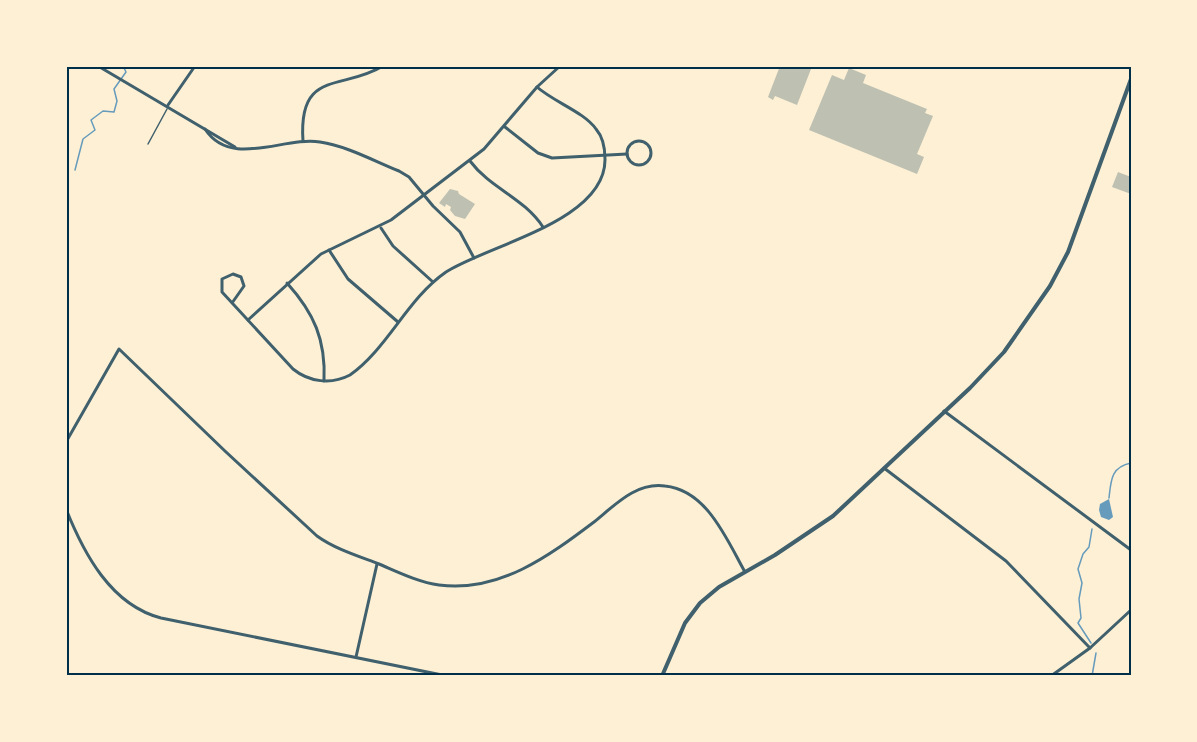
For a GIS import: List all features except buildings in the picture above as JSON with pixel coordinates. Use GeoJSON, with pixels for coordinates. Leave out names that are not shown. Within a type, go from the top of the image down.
{"type":"FeatureCollection","features":[{"type":"Feature","properties":{"kind":"street"},"geometry":{"type":"LineString","coordinates":[[98,66],[168,105],[205,129],[217,140],[234,147],[254,150],[303,141],[329,144],[399,171],[409,177],[464,237],[474,258]]}},
{"type":"Feature","properties":{"kind":"street"},"geometry":{"type":"LineString","coordinates":[[168,105],[195,66]]}},
{"type":"Feature","properties":{"kind":"street"},"geometry":{"type":"LineString","coordinates":[[303,141],[304,110],[320,88],[330,82],[383,66]]}},
{"type":"Feature","properties":{"kind":"street"},"geometry":{"type":"LineString","coordinates":[[248,320],[287,283],[329,250],[381,227],[470,160],[505,128],[537,87],[560,66]]}},
{"type":"Feature","properties":{"kind":"street"},"geometry":{"type":"LineString","coordinates":[[662,676],[674,645],[692,613],[709,595],[823,523],[884,468],[1004,352],[1056,276],[1131,79]]}},
{"type":"Feature","properties":{"kind":"street"},"geometry":{"type":"LineString","coordinates":[[232,303],[244,286],[240,277],[233,274],[224,277],[220,286],[232,303],[293,369],[304,377],[324,381],[337,380],[357,370],[433,282],[474,258],[523,239],[594,193],[605,172],[602,139],[595,127],[537,87]]}},
{"type":"Feature","properties":{"kind":"street"},"geometry":{"type":"LineString","coordinates":[[505,128],[538,153],[552,158],[627,154]]}},
{"type":"Feature","properties":{"kind":"street"},"geometry":{"type":"LineString","coordinates":[[639,141],[648,145],[651,154],[648,161],[639,165],[630,161],[627,154],[630,145],[639,141]]}},
{"type":"Feature","properties":{"kind":"street"},"geometry":{"type":"LineString","coordinates":[[470,160],[482,176],[530,208],[543,227]]}},
{"type":"Feature","properties":{"kind":"street"},"geometry":{"type":"LineString","coordinates":[[381,227],[393,246],[433,282]]}},
{"type":"Feature","properties":{"kind":"street"},"geometry":{"type":"LineString","coordinates":[[329,250],[348,279],[398,322]]}},
{"type":"Feature","properties":{"kind":"street"},"geometry":{"type":"LineString","coordinates":[[287,283],[315,321],[321,338],[325,364],[324,381]]}},
{"type":"Feature","properties":{"kind":"street"},"geometry":{"type":"LineString","coordinates":[[66,442],[119,349],[312,531],[327,543],[377,564],[437,584],[474,584],[499,579],[554,552],[638,489],[664,485],[686,493],[705,509],[720,528],[745,572]]}},
{"type":"Feature","properties":{"kind":"street"},"geometry":{"type":"LineString","coordinates":[[944,411],[1131,550]]}},
{"type":"Feature","properties":{"kind":"street"},"geometry":{"type":"LineString","coordinates":[[884,468],[1006,561],[1090,648]]}},
{"type":"Feature","properties":{"kind":"street"},"geometry":{"type":"LineString","coordinates":[[66,509],[89,558],[118,595],[138,610],[161,618],[447,676]]}},
{"type":"Feature","properties":{"kind":"street"},"geometry":{"type":"LineString","coordinates":[[356,657],[377,564]]}},
{"type":"Feature","properties":{"kind":"street"},"geometry":{"type":"LineString","coordinates":[[1051,676],[1090,648],[1131,610]]}},
{"type":"Feature","properties":{"kind":"lane"},"geometry":{"type":"LineString","coordinates":[[148,144],[168,105]]}},
{"type":"Feature","properties":{"kind":"water"},"geometry":{"type":"Polygon","coordinates":[[[1109,499],[1113,517],[1109,520],[1101,517],[1099,510],[1100,504],[1109,499]]]}},
{"type":"Feature","properties":{"kind":"waterway"},"geometry":{"type":"LineString","coordinates":[[75,170],[83,139],[95,130],[91,120],[103,111],[114,112],[117,101],[114,89],[126,72],[123,66]]}},
{"type":"Feature","properties":{"kind":"waterway"},"geometry":{"type":"LineString","coordinates":[[1109,498],[1113,475],[1119,468],[1131,463]]}},
{"type":"Feature","properties":{"kind":"waterway"},"geometry":{"type":"LineString","coordinates":[[1091,643],[1078,623],[1081,618],[1079,599],[1082,583],[1078,569],[1083,554],[1089,547],[1092,529]]}},
{"type":"Feature","properties":{"kind":"waterway"},"geometry":{"type":"LineString","coordinates":[[1092,676],[1096,653]]}}]}
